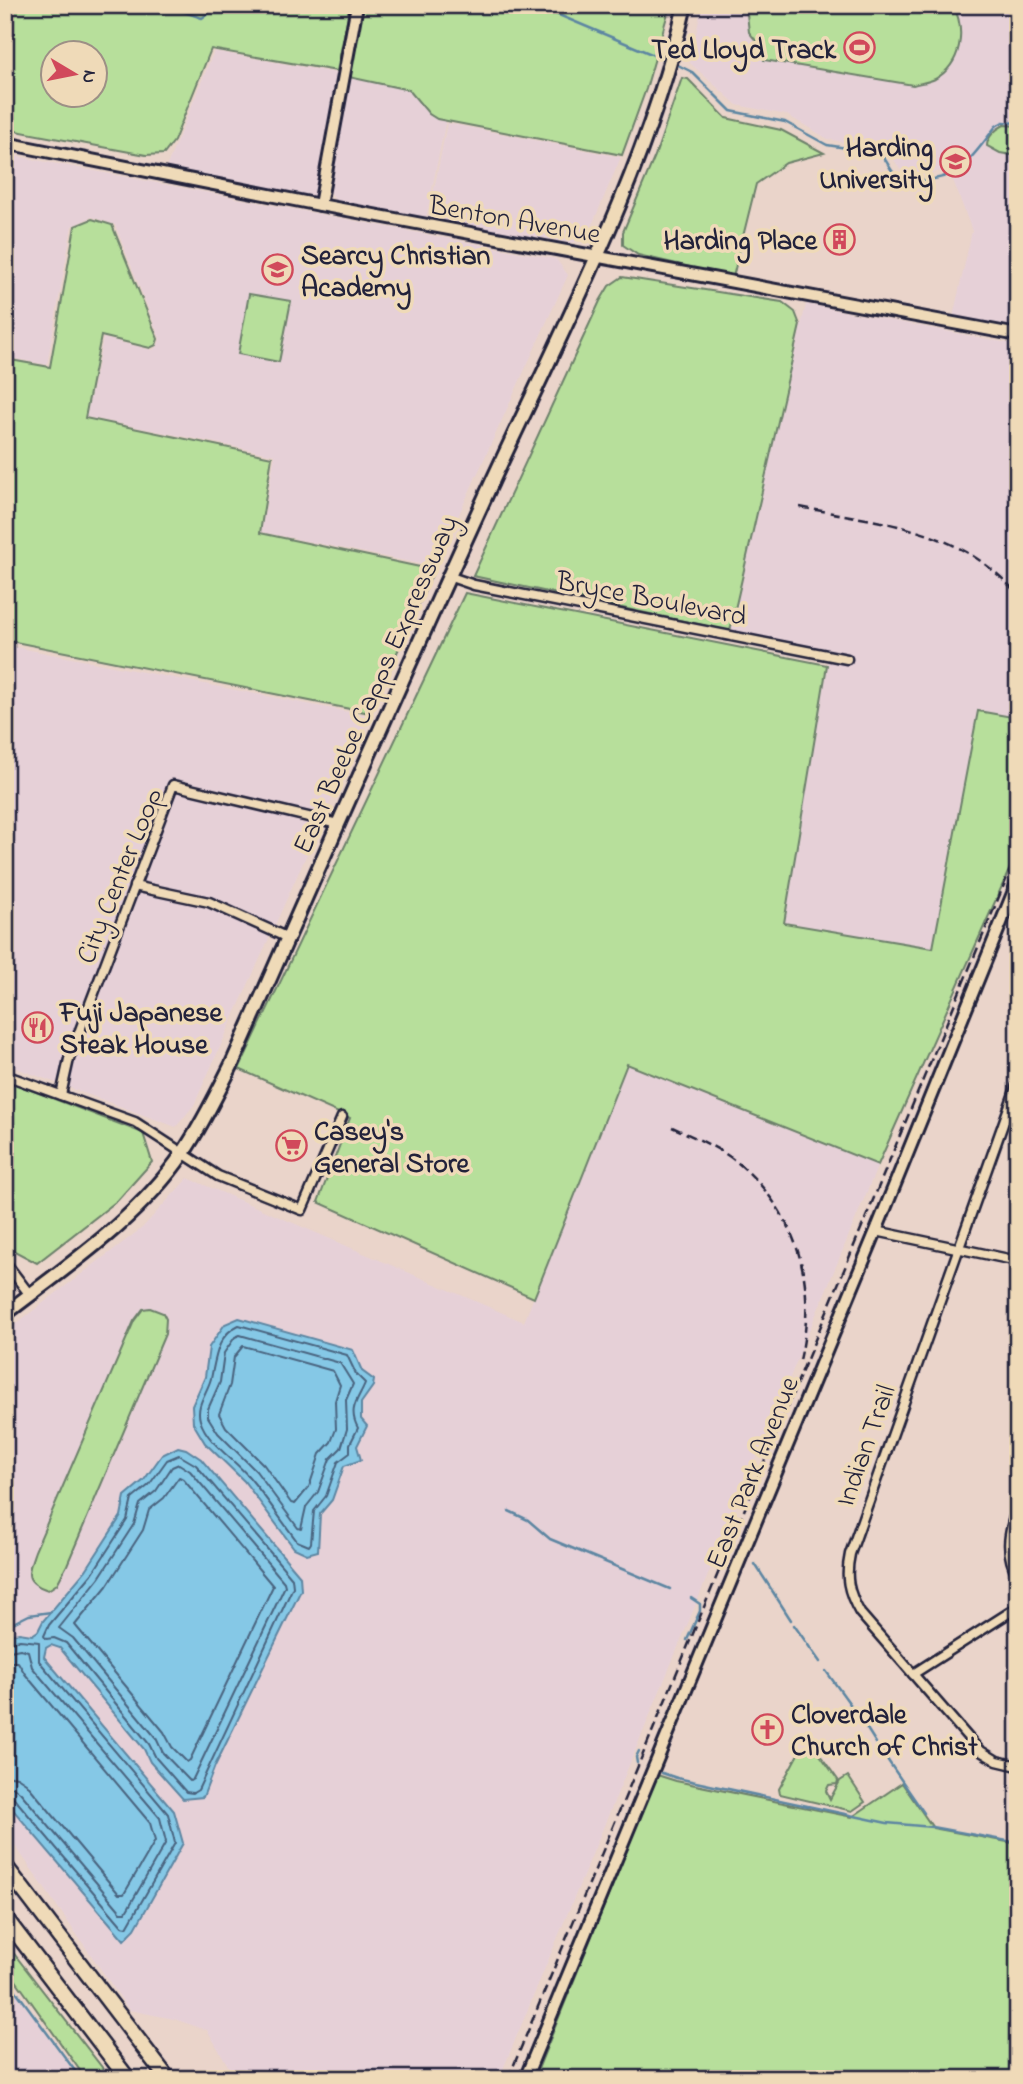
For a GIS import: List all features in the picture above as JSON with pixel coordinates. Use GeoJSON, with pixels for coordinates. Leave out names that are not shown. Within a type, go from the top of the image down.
{"type":"FeatureCollection","features":[{"type":"Feature","properties":{"kind":"highway"},"geometry":{"type":"LineString","coordinates":[[5,1864],[169,2079]]}},
{"type":"Feature","properties":{"kind":"highway"},"geometry":{"type":"LineString","coordinates":[[5,1918],[128,2079]]}},
{"type":"Feature","properties":{"kind":"main road","name":"East Beebe Capps Expressway"},"geometry":{"type":"LineString","coordinates":[[5,1314],[134,1210],[183,1153],[210,1109],[448,576],[596,255],[661,96],[685,5]]}},
{"type":"Feature","properties":{"kind":"street"},"geometry":{"type":"LineString","coordinates":[[320,205],[357,5]]}},
{"type":"Feature","properties":{"kind":"street","name":"Benton Avenue"},"geometry":{"type":"LineString","coordinates":[[5,143],[320,205],[1018,335]]}},
{"type":"Feature","properties":{"kind":"street","name":"Bryce Boulevard"},"geometry":{"type":"LineString","coordinates":[[448,576],[474,585],[848,659]]}},
{"type":"Feature","properties":{"kind":"street","name":"City Center Loop"},"geometry":{"type":"LineString","coordinates":[[61,1096],[69,1059],[173,785],[338,824]]}},
{"type":"Feature","properties":{"kind":"street","name":"East Park Avenue"},"geometry":{"type":"LineString","coordinates":[[524,2079],[876,1231],[1018,881]]}},
{"type":"Feature","properties":{"kind":"street"},"geometry":{"type":"LineString","coordinates":[[134,886],[209,902],[288,938]]}},
{"type":"Feature","properties":{"kind":"street"},"geometry":{"type":"LineString","coordinates":[[5,1074],[135,1122],[218,1176],[302,1210],[342,1117]]}},
{"type":"Feature","properties":{"kind":"street","name":"Indian Trail"},"geometry":{"type":"LineString","coordinates":[[1018,1082],[849,1554],[847,1566],[848,1590],[853,1602],[913,1674],[984,1754],[997,1761],[1018,1766]]}},
{"type":"Feature","properties":{"kind":"street"},"geometry":{"type":"LineString","coordinates":[[876,1231],[1018,1261]]}},
{"type":"Feature","properties":{"kind":"street"},"geometry":{"type":"LineString","coordinates":[[5,1262],[30,1295]]}},
{"type":"Feature","properties":{"kind":"street"},"geometry":{"type":"LineString","coordinates":[[1018,1504],[1008,1547],[1009,1560],[1018,1576]]}},
{"type":"Feature","properties":{"kind":"street"},"geometry":{"type":"LineString","coordinates":[[913,1674],[1018,1607]]}},
{"type":"Feature","properties":{"kind":"shaded area","name":"Harding University"},"geometry":{"type":"Polygon","coordinates":[[[702,5],[1018,5],[1018,329],[953,317],[972,231],[949,169],[923,175],[909,174],[900,169],[891,155],[880,150],[828,139],[787,115],[737,105],[690,63],[702,5]]]}},
{"type":"Feature","properties":{"kind":"shaded area"},"geometry":{"type":"Polygon","coordinates":[[[214,51],[337,73],[314,196],[165,170],[214,51]]]}},
{"type":"Feature","properties":{"kind":"shaded area"},"geometry":{"type":"Polygon","coordinates":[[[349,77],[409,90],[432,117],[446,120],[426,219],[336,202],[328,188],[349,77]]]}},
{"type":"Feature","properties":{"kind":"shaded area"},"geometry":{"type":"Polygon","coordinates":[[[447,123],[621,157],[587,237],[572,243],[428,220],[447,123]]]}},
{"type":"Feature","properties":{"kind":"shaded area"},"geometry":{"type":"Polygon","coordinates":[[[5,154],[556,259],[568,275],[435,567],[261,532],[275,455],[86,417],[103,338],[153,350],[160,339],[115,225],[92,217],[72,226],[47,365],[5,357],[5,154]]]}},
{"type":"Feature","properties":{"kind":"shaded area"},"geometry":{"type":"Polygon","coordinates":[[[806,304],[1018,345],[1018,718],[978,711],[933,948],[783,923],[829,652],[730,631],[806,304]]]}},
{"type":"Feature","properties":{"kind":"shaded area"},"geometry":{"type":"Polygon","coordinates":[[[5,645],[369,716],[194,1105],[176,1127],[5,1064],[5,645]]]}},
{"type":"Feature","properties":{"kind":"shaded area"},"geometry":{"type":"Polygon","coordinates":[[[626,1064],[878,1165],[499,2079],[236,2079],[207,2030],[174,2019],[129,2010],[5,1831],[5,1332],[142,1228],[188,1178],[524,1322],[626,1064]]]}},
{"type":"Feature","properties":{"kind":"shaded area"},"geometry":{"type":"Polygon","coordinates":[[[5,1975],[79,2079],[5,2079],[5,1975]]]}},
{"type":"Feature","properties":{"kind":"green space"},"geometry":{"type":"Polygon","coordinates":[[[5,5],[350,5],[337,71],[211,49],[174,141],[164,154],[146,155],[5,129],[5,5]]]}},
{"type":"Feature","properties":{"kind":"green space"},"geometry":{"type":"Polygon","coordinates":[[[362,5],[670,6],[646,89],[622,155],[437,119],[429,114],[409,90],[349,77],[362,5]]]}},
{"type":"Feature","properties":{"kind":"green space","name":"Ted Lloyd Track"},"geometry":{"type":"Polygon","coordinates":[[[746,5],[953,5],[959,25],[959,46],[951,65],[944,73],[933,80],[913,85],[764,60],[765,52],[749,32],[746,5]]]}},
{"type":"Feature","properties":{"kind":"green space"},"geometry":{"type":"Polygon","coordinates":[[[682,78],[688,79],[726,118],[781,130],[824,153],[786,163],[756,184],[733,277],[638,255],[623,245],[623,232],[655,156],[682,78]]]}},
{"type":"Feature","properties":{"kind":"green space"},"geometry":{"type":"Polygon","coordinates":[[[1004,125],[1018,126],[1018,156],[1000,153],[987,146],[992,134],[1004,125]]]}},
{"type":"Feature","properties":{"kind":"green space"},"geometry":{"type":"Polygon","coordinates":[[[92,219],[112,225],[158,339],[156,345],[150,348],[101,336],[85,418],[272,457],[260,533],[434,570],[370,713],[5,640],[5,359],[50,367],[75,226],[92,219]]]}},
{"type":"Feature","properties":{"kind":"green space"},"geometry":{"type":"Polygon","coordinates":[[[622,277],[782,302],[795,312],[800,325],[730,631],[473,576],[600,301],[609,286],[622,277]]]}},
{"type":"Feature","properties":{"kind":"green space"},"geometry":{"type":"Polygon","coordinates":[[[249,294],[291,301],[279,362],[238,354],[249,294]]]}},
{"type":"Feature","properties":{"kind":"green space"},"geometry":{"type":"Polygon","coordinates":[[[465,593],[827,665],[784,923],[933,948],[978,711],[1018,718],[1018,850],[878,1165],[627,1064],[534,1298],[318,1202],[350,1118],[239,1069],[465,593]]]}},
{"type":"Feature","properties":{"kind":"green space"},"geometry":{"type":"Polygon","coordinates":[[[5,1080],[143,1133],[152,1162],[118,1200],[37,1263],[5,1246],[5,1080]]]}},
{"type":"Feature","properties":{"kind":"green space"},"geometry":{"type":"Polygon","coordinates":[[[150,1308],[163,1313],[166,1319],[165,1334],[67,1565],[57,1584],[48,1590],[40,1587],[29,1575],[35,1551],[134,1321],[143,1309],[150,1308]]]}},
{"type":"Feature","properties":{"kind":"green space"},"geometry":{"type":"Polygon","coordinates":[[[807,1748],[818,1752],[838,1780],[837,1784],[829,1785],[826,1791],[830,1799],[840,1781],[848,1776],[865,1802],[852,1811],[780,1794],[779,1789],[798,1754],[807,1748]]]}},
{"type":"Feature","properties":{"kind":"green space"},"geometry":{"type":"Polygon","coordinates":[[[657,1775],[852,1817],[902,1783],[933,1828],[1018,1844],[1018,2079],[534,2079],[657,1775]]]}},
{"type":"Feature","properties":{"kind":"green space"},"geometry":{"type":"Polygon","coordinates":[[[5,1942],[111,2079],[86,2079],[5,1965],[5,1942]]]}},
{"type":"Feature","properties":{"kind":"water"},"geometry":{"type":"Polygon","coordinates":[[[239,1318],[353,1350],[362,1371],[374,1380],[361,1403],[361,1419],[367,1426],[357,1446],[361,1460],[344,1466],[332,1500],[320,1514],[318,1551],[307,1554],[294,1548],[244,1481],[205,1443],[193,1423],[192,1406],[205,1377],[209,1347],[225,1324],[239,1318]]]}},
{"type":"Feature","properties":{"kind":"water"},"geometry":{"type":"Polygon","coordinates":[[[178,1447],[201,1459],[300,1576],[301,1590],[215,1766],[203,1797],[183,1799],[150,1762],[144,1749],[60,1648],[51,1645],[46,1648],[44,1657],[174,1811],[183,1843],[135,1929],[124,1940],[5,1797],[5,1636],[19,1633],[32,1635],[38,1631],[43,1621],[86,1570],[121,1516],[125,1496],[144,1480],[162,1455],[178,1447]]]}},
{"type":"Feature","properties":{"kind":"waterway"},"geometry":{"type":"LineString","coordinates":[[164,5],[202,18],[220,5]]}},
{"type":"Feature","properties":{"kind":"waterway"},"geometry":{"type":"LineString","coordinates":[[535,5],[668,61]]}},
{"type":"Feature","properties":{"kind":"waterway"},"geometry":{"type":"LineString","coordinates":[[674,63],[692,72],[731,111],[785,122],[827,145],[879,153],[896,176],[904,180],[946,176],[965,163],[996,126],[1003,122],[1018,123]]}},
{"type":"Feature","properties":{"kind":"waterway"},"geometry":{"type":"LineString","coordinates":[[509,1511],[528,1520],[550,1539],[670,1589]]}},
{"type":"Feature","properties":{"kind":"waterway"},"geometry":{"type":"LineString","coordinates":[[755,1564],[791,1620]]}},
{"type":"Feature","properties":{"kind":"waterway"},"geometry":{"type":"LineString","coordinates":[[687,1640],[700,1611],[700,1604],[691,1598]]}},
{"type":"Feature","properties":{"kind":"waterway"},"geometry":{"type":"LineString","coordinates":[[5,1627],[29,1615],[51,1612]]}},
{"type":"Feature","properties":{"kind":"waterway"},"geometry":{"type":"LineString","coordinates":[[794,1625],[820,1662]]}},
{"type":"Feature","properties":{"kind":"waterway"},"geometry":{"type":"LineString","coordinates":[[826,1671],[855,1711]]}},
{"type":"Feature","properties":{"kind":"waterway"},"geometry":{"type":"LineString","coordinates":[[862,1721],[876,1743]]}},
{"type":"Feature","properties":{"kind":"waterway"},"geometry":{"type":"LineString","coordinates":[[880,1749],[924,1813]]}},
{"type":"Feature","properties":{"kind":"waterway"},"geometry":{"type":"LineString","coordinates":[[637,1763],[639,1751]]}},
{"type":"Feature","properties":{"kind":"waterway"},"geometry":{"type":"LineString","coordinates":[[662,1773],[887,1823],[932,1827],[1018,1843]]}},
{"type":"Feature","properties":{"kind":"waterway"},"geometry":{"type":"LineString","coordinates":[[5,1976],[81,2079]]}},
{"type":"Feature","properties":{"kind":"railway"},"geometry":{"type":"LineString","coordinates":[[800,507],[890,524],[945,541],[995,572],[1018,595]]}},
{"type":"Feature","properties":{"kind":"railway"},"geometry":{"type":"LineString","coordinates":[[508,2079],[1018,851]]}},
{"type":"Feature","properties":{"kind":"railway"},"geometry":{"type":"LineString","coordinates":[[672,1127],[738,1163],[765,1190],[780,1211],[800,1257],[805,1282],[805,1333],[800,1360]]}},
{"type":"Feature","properties":{"kind":"place","name":"Ted Lloyd Track"},"geometry":{"type":"Point","coordinates":[859,48]}},
{"type":"Feature","properties":{"kind":"place","name":"Harding University"},"geometry":{"type":"Point","coordinates":[956,162]}},
{"type":"Feature","properties":{"kind":"place","name":"Harding Place"},"geometry":{"type":"Point","coordinates":[840,239]}},
{"type":"Feature","properties":{"kind":"place","name":"Searcy Christian Academy"},"geometry":{"type":"Point","coordinates":[278,270]}},
{"type":"Feature","properties":{"kind":"place","name":"Fuji Japanese Steak House"},"geometry":{"type":"Point","coordinates":[37,1027]}},
{"type":"Feature","properties":{"kind":"place","name":"Casey's General Store"},"geometry":{"type":"Point","coordinates":[291,1146]}},
{"type":"Feature","properties":{"kind":"place","name":"Cloverdale Church of Christ"},"geometry":{"type":"Point","coordinates":[768,1729]}}]}
